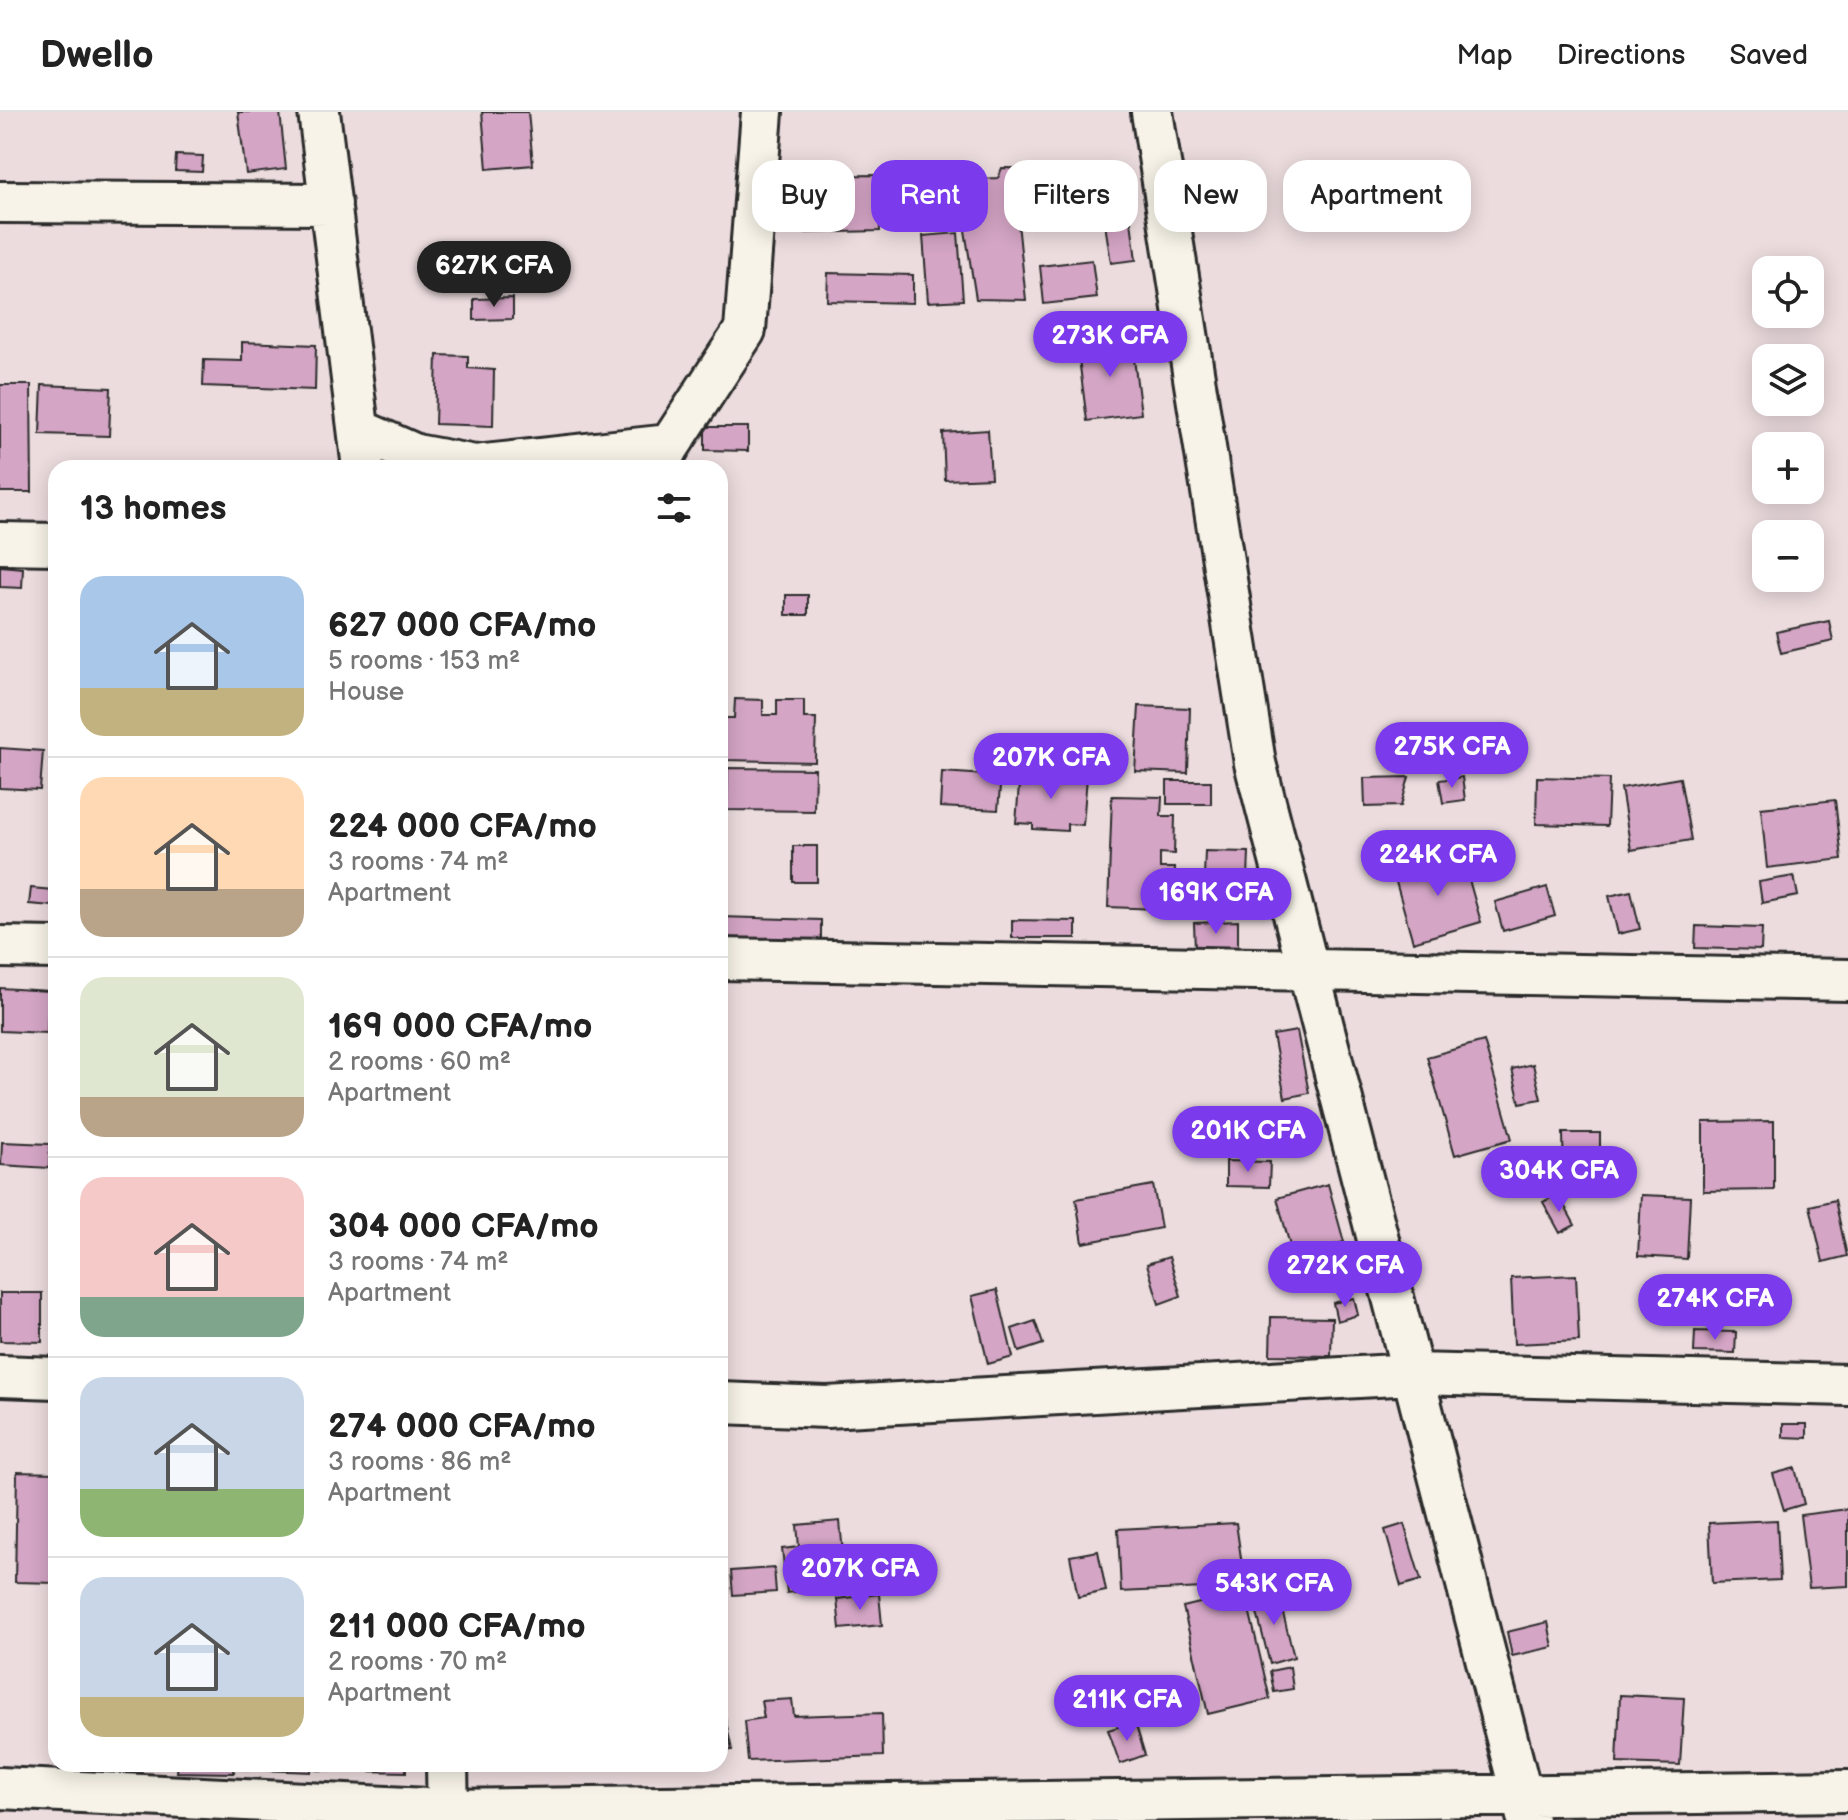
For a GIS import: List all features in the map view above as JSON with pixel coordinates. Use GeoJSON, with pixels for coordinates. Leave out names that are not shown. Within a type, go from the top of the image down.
{"type":"FeatureCollection","features":[{"type":"Feature","properties":{"kind":"street"},"geometry":{"type":"LineString","coordinates":[[319,112],[361,449],[443,460]]}},
{"type":"Feature","properties":{"kind":"street"},"geometry":{"type":"LineString","coordinates":[[601,460],[664,457],[745,330],[762,112]]}},
{"type":"Feature","properties":{"kind":"street"},"geometry":{"type":"LineString","coordinates":[[1152,112],[1255,763],[1524,1808]]}},
{"type":"Feature","properties":{"kind":"street"},"geometry":{"type":"LineString","coordinates":[[0,202],[331,204]]}},
{"type":"Feature","properties":{"kind":"street"},"geometry":{"type":"LineString","coordinates":[[0,543],[48,544]]}},
{"type":"Feature","properties":{"kind":"street"},"geometry":{"type":"LineString","coordinates":[[0,947],[48,948]]}},
{"type":"Feature","properties":{"kind":"street"},"geometry":{"type":"LineString","coordinates":[[728,959],[1848,980]]}},
{"type":"Feature","properties":{"kind":"street"},"geometry":{"type":"LineString","coordinates":[[728,1403],[827,1407],[1413,1374],[1848,1385]]}},
{"type":"Feature","properties":{"kind":"street"},"geometry":{"type":"LineString","coordinates":[[0,1376],[48,1378]]}},
{"type":"Feature","properties":{"kind":"street"},"geometry":{"type":"LineString","coordinates":[[447,1772],[448,1815]]}},
{"type":"Feature","properties":{"kind":"street"},"geometry":{"type":"LineString","coordinates":[[0,1788],[448,1815],[1524,1808],[1848,1791]]}},
{"type":"Feature","properties":{"kind":"building"},"geometry":{"type":"Polygon","coordinates":[[[238,112],[280,112],[286,169],[246,174],[238,112]]]}},
{"type":"Feature","properties":{"kind":"building"},"geometry":{"type":"Polygon","coordinates":[[[482,112],[528,112],[533,165],[487,169],[482,112]]]}},
{"type":"Feature","properties":{"kind":"building"},"geometry":{"type":"Polygon","coordinates":[[[176,155],[203,156],[202,172],[175,171],[176,155]]]}},
{"type":"Feature","properties":{"kind":"building"},"geometry":{"type":"Polygon","coordinates":[[[1004,168],[1004,232],[1019,232],[1026,300],[976,299],[965,232],[988,232],[988,178],[998,178],[1004,168]]]}},
{"type":"Feature","properties":{"kind":"building"},"geometry":{"type":"Polygon","coordinates":[[[855,175],[871,175],[871,231],[855,232],[855,175]]]}},
{"type":"Feature","properties":{"kind":"building"},"geometry":{"type":"Polygon","coordinates":[[[1106,232],[1132,232],[1136,260],[1111,263],[1106,232]]]}},
{"type":"Feature","properties":{"kind":"building"},"geometry":{"type":"Polygon","coordinates":[[[958,233],[963,300],[928,302],[923,236],[958,233]]]}},
{"type":"Feature","properties":{"kind":"building"},"geometry":{"type":"Polygon","coordinates":[[[1092,260],[1097,298],[1044,304],[1040,266],[1092,260]]]}},
{"type":"Feature","properties":{"kind":"building"},"geometry":{"type":"Polygon","coordinates":[[[828,273],[913,275],[913,303],[827,301],[828,273]]]}},
{"type":"Feature","properties":{"kind":"building"},"geometry":{"type":"Polygon","coordinates":[[[513,298],[513,319],[474,320],[474,299],[513,298]]]}},
{"type":"Feature","properties":{"kind":"building"},"geometry":{"type":"Polygon","coordinates":[[[1131,335],[1141,414],[1087,421],[1078,351],[1095,349],[1094,339],[1131,335]]]}},
{"type":"Feature","properties":{"kind":"building"},"geometry":{"type":"Polygon","coordinates":[[[242,342],[316,345],[315,390],[203,386],[204,360],[242,361],[242,342]]]}},
{"type":"Feature","properties":{"kind":"building"},"geometry":{"type":"Polygon","coordinates":[[[437,355],[468,356],[468,368],[494,370],[493,426],[435,424],[437,355]]]}},
{"type":"Feature","properties":{"kind":"building"},"geometry":{"type":"Polygon","coordinates":[[[0,385],[31,385],[32,492],[0,492],[0,385]]]}},
{"type":"Feature","properties":{"kind":"building"},"geometry":{"type":"Polygon","coordinates":[[[42,385],[111,388],[109,436],[40,434],[42,385]]]}},
{"type":"Feature","properties":{"kind":"building"},"geometry":{"type":"Polygon","coordinates":[[[705,427],[748,427],[748,451],[705,450],[705,427]]]}},
{"type":"Feature","properties":{"kind":"building"},"geometry":{"type":"Polygon","coordinates":[[[988,430],[991,478],[945,480],[943,433],[988,430]]]}},
{"type":"Feature","properties":{"kind":"building"},"geometry":{"type":"Polygon","coordinates":[[[0,566],[23,568],[22,588],[0,587],[0,566]]]}},
{"type":"Feature","properties":{"kind":"building"},"geometry":{"type":"Polygon","coordinates":[[[786,595],[808,595],[808,615],[786,615],[786,595]]]}},
{"type":"Feature","properties":{"kind":"building"},"geometry":{"type":"Polygon","coordinates":[[[1829,621],[1833,641],[1781,653],[1776,632],[1829,621]]]}},
{"type":"Feature","properties":{"kind":"building"},"geometry":{"type":"Polygon","coordinates":[[[735,699],[763,700],[763,715],[777,715],[777,700],[804,700],[804,718],[816,718],[815,762],[728,760],[728,718],[734,718],[735,699]]]}},
{"type":"Feature","properties":{"kind":"building"},"geometry":{"type":"Polygon","coordinates":[[[1139,706],[1190,708],[1188,773],[1135,771],[1139,706]]]}},
{"type":"Feature","properties":{"kind":"building"},"geometry":{"type":"Polygon","coordinates":[[[0,748],[43,751],[40,790],[0,788],[0,748]]]}},
{"type":"Feature","properties":{"kind":"building"},"geometry":{"type":"Polygon","coordinates":[[[728,768],[815,769],[814,811],[728,810],[728,768]]]}},
{"type":"Feature","properties":{"kind":"building"},"geometry":{"type":"Polygon","coordinates":[[[942,772],[1001,776],[998,810],[940,807],[942,772]]]}},
{"type":"Feature","properties":{"kind":"building"},"geometry":{"type":"Polygon","coordinates":[[[1020,773],[1087,777],[1083,825],[1067,824],[1067,831],[1033,829],[1033,824],[1016,823],[1020,773]]]}},
{"type":"Feature","properties":{"kind":"building"},"geometry":{"type":"Polygon","coordinates":[[[1409,777],[1401,806],[1365,807],[1364,778],[1409,777]]]}},
{"type":"Feature","properties":{"kind":"building"},"geometry":{"type":"Polygon","coordinates":[[[1462,777],[1465,800],[1443,803],[1439,780],[1462,777]]]}},
{"type":"Feature","properties":{"kind":"building"},"geometry":{"type":"Polygon","coordinates":[[[1537,777],[1609,779],[1607,826],[1536,824],[1537,777]]]}},
{"type":"Feature","properties":{"kind":"building"},"geometry":{"type":"Polygon","coordinates":[[[1680,778],[1691,840],[1631,850],[1621,788],[1680,778]]]}},
{"type":"Feature","properties":{"kind":"building"},"geometry":{"type":"Polygon","coordinates":[[[1167,781],[1211,781],[1211,804],[1167,804],[1167,781]]]}},
{"type":"Feature","properties":{"kind":"building"},"geometry":{"type":"Polygon","coordinates":[[[1112,796],[1162,797],[1161,816],[1175,816],[1174,854],[1160,853],[1160,868],[1175,868],[1174,897],[1159,897],[1158,909],[1108,907],[1112,796]]]}},
{"type":"Feature","properties":{"kind":"building"},"geometry":{"type":"Polygon","coordinates":[[[1835,800],[1842,859],[1767,868],[1761,808],[1835,800]]]}},
{"type":"Feature","properties":{"kind":"building"},"geometry":{"type":"Polygon","coordinates":[[[793,846],[817,846],[817,882],[793,882],[793,846]]]}},
{"type":"Feature","properties":{"kind":"building"},"geometry":{"type":"Polygon","coordinates":[[[1205,851],[1249,852],[1248,878],[1204,877],[1205,851]]]}},
{"type":"Feature","properties":{"kind":"building"},"geometry":{"type":"Polygon","coordinates":[[[1462,855],[1481,922],[1413,942],[1394,875],[1462,855]]]}},
{"type":"Feature","properties":{"kind":"building"},"geometry":{"type":"Polygon","coordinates":[[[1794,876],[1798,896],[1762,903],[1759,882],[1794,876]]]}},
{"type":"Feature","properties":{"kind":"building"},"geometry":{"type":"Polygon","coordinates":[[[1547,887],[1555,916],[1503,931],[1495,902],[1547,887]]]}},
{"type":"Feature","properties":{"kind":"building"},"geometry":{"type":"Polygon","coordinates":[[[31,888],[48,890],[48,906],[29,904],[31,888]]]}},
{"type":"Feature","properties":{"kind":"building"},"geometry":{"type":"Polygon","coordinates":[[[1631,891],[1640,929],[1618,934],[1609,896],[1631,891]]]}},
{"type":"Feature","properties":{"kind":"building"},"geometry":{"type":"Polygon","coordinates":[[[728,917],[821,920],[821,946],[728,943],[728,917]]]}},
{"type":"Feature","properties":{"kind":"building"},"geometry":{"type":"Polygon","coordinates":[[[1012,920],[1076,921],[1076,938],[1012,938],[1012,920]]]}},
{"type":"Feature","properties":{"kind":"building"},"geometry":{"type":"Polygon","coordinates":[[[1238,921],[1238,949],[1195,950],[1194,923],[1238,921]]]}},
{"type":"Feature","properties":{"kind":"building"},"geometry":{"type":"Polygon","coordinates":[[[1696,926],[1762,928],[1761,950],[1695,948],[1696,926]]]}},
{"type":"Feature","properties":{"kind":"building"},"geometry":{"type":"Polygon","coordinates":[[[0,988],[48,991],[47,1033],[0,1031],[0,988]]]}},
{"type":"Feature","properties":{"kind":"building"},"geometry":{"type":"Polygon","coordinates":[[[1297,1031],[1309,1093],[1285,1098],[1273,1035],[1297,1031]]]}},
{"type":"Feature","properties":{"kind":"building"},"geometry":{"type":"Polygon","coordinates":[[[1484,1041],[1512,1139],[1455,1155],[1427,1057],[1484,1041]]]}},
{"type":"Feature","properties":{"kind":"building"},"geometry":{"type":"Polygon","coordinates":[[[1533,1064],[1541,1099],[1520,1103],[1512,1069],[1533,1064]]]}},
{"type":"Feature","properties":{"kind":"building"},"geometry":{"type":"Polygon","coordinates":[[[1774,1121],[1774,1190],[1703,1191],[1703,1122],[1774,1121]]]}},
{"type":"Feature","properties":{"kind":"building"},"geometry":{"type":"Polygon","coordinates":[[[1563,1133],[1600,1133],[1600,1183],[1564,1183],[1563,1133]]]}},
{"type":"Feature","properties":{"kind":"building"},"geometry":{"type":"Polygon","coordinates":[[[2,1142],[48,1144],[48,1168],[1,1165],[2,1142]]]}},
{"type":"Feature","properties":{"kind":"building"},"geometry":{"type":"Polygon","coordinates":[[[1226,1161],[1270,1162],[1269,1187],[1226,1186],[1226,1161]]]}},
{"type":"Feature","properties":{"kind":"building"},"geometry":{"type":"Polygon","coordinates":[[[1328,1184],[1344,1242],[1293,1257],[1277,1198],[1328,1184]]]}},
{"type":"Feature","properties":{"kind":"building"},"geometry":{"type":"Polygon","coordinates":[[[1153,1185],[1161,1228],[1083,1243],[1076,1199],[1153,1185]]]}},
{"type":"Feature","properties":{"kind":"building"},"geometry":{"type":"Polygon","coordinates":[[[1558,1194],[1575,1225],[1560,1233],[1543,1202],[1558,1194]]]}},
{"type":"Feature","properties":{"kind":"building"},"geometry":{"type":"Polygon","coordinates":[[[1641,1195],[1690,1197],[1687,1259],[1638,1256],[1641,1195]]]}},
{"type":"Feature","properties":{"kind":"building"},"geometry":{"type":"Polygon","coordinates":[[[1835,1200],[1847,1256],[1823,1262],[1810,1206],[1835,1200]]]}},
{"type":"Feature","properties":{"kind":"building"},"geometry":{"type":"Polygon","coordinates":[[[1169,1257],[1181,1296],[1159,1304],[1147,1264],[1169,1257]]]}},
{"type":"Feature","properties":{"kind":"building"},"geometry":{"type":"Polygon","coordinates":[[[1576,1275],[1579,1341],[1514,1344],[1511,1278],[1576,1275]]]}},
{"type":"Feature","properties":{"kind":"building"},"geometry":{"type":"Polygon","coordinates":[[[997,1290],[1013,1357],[988,1364],[972,1296],[997,1290]]]}},
{"type":"Feature","properties":{"kind":"building"},"geometry":{"type":"Polygon","coordinates":[[[0,1293],[42,1293],[42,1342],[0,1341],[0,1293]]]}},
{"type":"Feature","properties":{"kind":"building"},"geometry":{"type":"Polygon","coordinates":[[[1354,1298],[1358,1315],[1337,1321],[1333,1303],[1354,1298]]]}},
{"type":"Feature","properties":{"kind":"building"},"geometry":{"type":"Polygon","coordinates":[[[1271,1317],[1332,1318],[1331,1356],[1270,1355],[1271,1317]]]}},
{"type":"Feature","properties":{"kind":"building"},"geometry":{"type":"Polygon","coordinates":[[[1035,1321],[1043,1344],[1019,1352],[1012,1329],[1035,1321]]]}},
{"type":"Feature","properties":{"kind":"building"},"geometry":{"type":"Polygon","coordinates":[[[1695,1331],[1736,1332],[1735,1353],[1694,1352],[1695,1331]]]}},
{"type":"Feature","properties":{"kind":"building"},"geometry":{"type":"Polygon","coordinates":[[[1783,1424],[1807,1424],[1807,1438],[1783,1437],[1783,1424]]]}},
{"type":"Feature","properties":{"kind":"building"},"geometry":{"type":"Polygon","coordinates":[[[1795,1468],[1804,1504],[1784,1510],[1773,1474],[1795,1468]]]}},
{"type":"Feature","properties":{"kind":"building"},"geometry":{"type":"Polygon","coordinates":[[[17,1472],[48,1473],[48,1583],[15,1582],[17,1472]]]}},
{"type":"Feature","properties":{"kind":"building"},"geometry":{"type":"Polygon","coordinates":[[[1848,1509],[1848,1586],[1809,1588],[1800,1515],[1848,1509]]]}},
{"type":"Feature","properties":{"kind":"building"},"geometry":{"type":"Polygon","coordinates":[[[1777,1520],[1780,1580],[1712,1583],[1709,1523],[1777,1520]]]}},
{"type":"Feature","properties":{"kind":"building"},"geometry":{"type":"Polygon","coordinates":[[[840,1521],[846,1586],[787,1593],[782,1549],[799,1547],[797,1525],[840,1521]]]}},
{"type":"Feature","properties":{"kind":"building"},"geometry":{"type":"Polygon","coordinates":[[[1236,1523],[1245,1586],[1121,1592],[1118,1529],[1236,1523]]]}},
{"type":"Feature","properties":{"kind":"building"},"geometry":{"type":"Polygon","coordinates":[[[1404,1524],[1421,1580],[1401,1586],[1385,1530],[1404,1524]]]}},
{"type":"Feature","properties":{"kind":"building"},"geometry":{"type":"Polygon","coordinates":[[[1098,1551],[1106,1591],[1078,1597],[1070,1556],[1098,1551]]]}},
{"type":"Feature","properties":{"kind":"building"},"geometry":{"type":"Polygon","coordinates":[[[774,1568],[776,1592],[733,1595],[731,1571],[774,1568]]]}},
{"type":"Feature","properties":{"kind":"building"},"geometry":{"type":"Polygon","coordinates":[[[1277,1590],[1294,1657],[1270,1664],[1253,1597],[1277,1590]]]}},
{"type":"Feature","properties":{"kind":"building"},"geometry":{"type":"Polygon","coordinates":[[[1245,1592],[1270,1699],[1208,1714],[1183,1607],[1245,1592]]]}},
{"type":"Feature","properties":{"kind":"building"},"geometry":{"type":"Polygon","coordinates":[[[879,1594],[882,1625],[840,1629],[837,1599],[879,1594]]]}},
{"type":"Feature","properties":{"kind":"building"},"geometry":{"type":"Polygon","coordinates":[[[1548,1622],[1553,1647],[1512,1656],[1507,1632],[1548,1622]]]}},
{"type":"Feature","properties":{"kind":"building"},"geometry":{"type":"Polygon","coordinates":[[[1290,1667],[1293,1689],[1274,1692],[1270,1671],[1290,1667]]]}},
{"type":"Feature","properties":{"kind":"building"},"geometry":{"type":"Polygon","coordinates":[[[1620,1695],[1684,1698],[1680,1765],[1617,1763],[1620,1695]]]}},
{"type":"Feature","properties":{"kind":"building"},"geometry":{"type":"Polygon","coordinates":[[[792,1699],[794,1716],[882,1713],[883,1756],[748,1761],[744,1721],[764,1718],[761,1701],[792,1699]]]}},
{"type":"Feature","properties":{"kind":"building"},"geometry":{"type":"Polygon","coordinates":[[[1135,1722],[1145,1755],[1120,1764],[1108,1730],[1135,1722]]]}}]}
